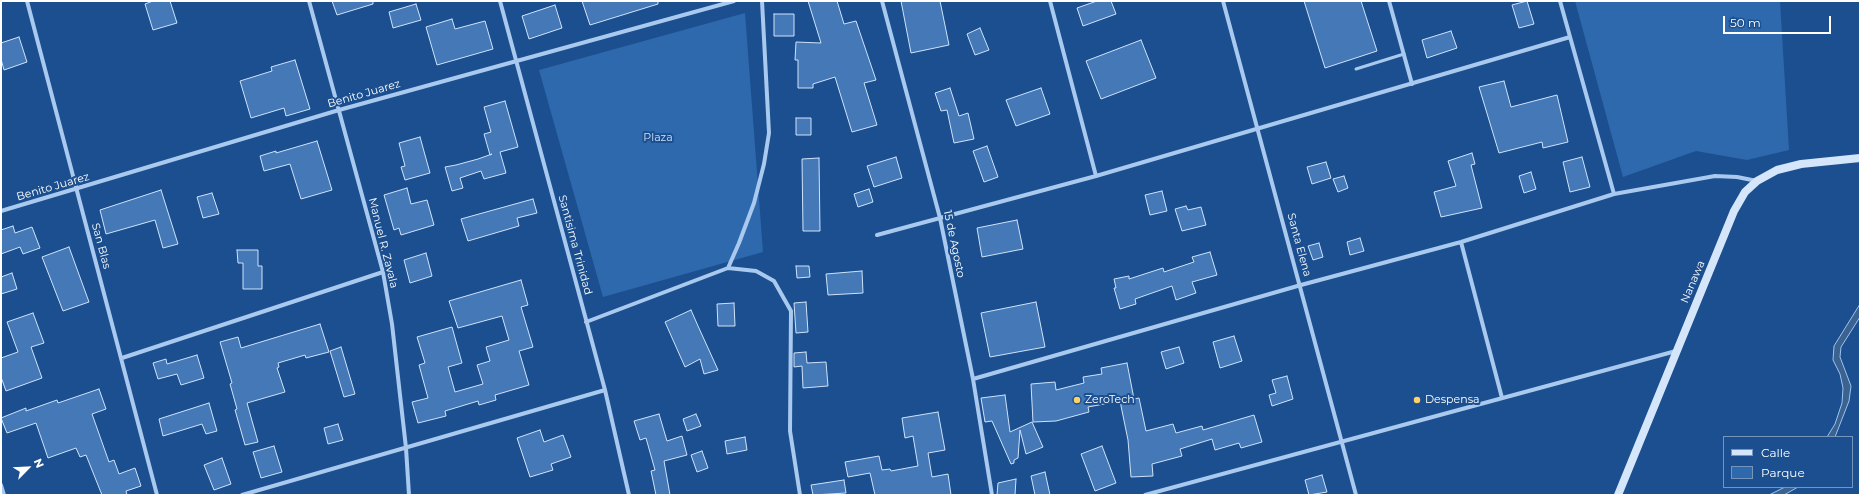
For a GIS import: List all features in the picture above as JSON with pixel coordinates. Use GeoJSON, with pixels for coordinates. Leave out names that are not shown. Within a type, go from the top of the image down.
{"type":"FeatureCollection","features":[{"type":"Feature","properties":{"kind":"main road","name":"Nanawa"},"geometry":{"type":"LineString","coordinates":[[1618,495],[1734,211],[1745,192],[1757,181],[1777,170],[1801,164],[1860,158]]}},
{"type":"Feature","properties":{"kind":"street","name":"San Blas"},"geometry":{"type":"LineString","coordinates":[[27,1],[157,495]]}},
{"type":"Feature","properties":{"kind":"street","name":"Manuel R. Zavala"},"geometry":{"type":"LineString","coordinates":[[310,1],[383,272],[392,324],[406,448],[409,495]]}},
{"type":"Feature","properties":{"kind":"street","name":"Santisima Trinidad"},"geometry":{"type":"LineString","coordinates":[[500,1],[605,390],[628,495]]}},
{"type":"Feature","properties":{"kind":"street","name":"Benito Juarez"},"geometry":{"type":"LineString","coordinates":[[1,211],[77,190],[339,110],[734,1]]}},
{"type":"Feature","properties":{"kind":"street"},"geometry":{"type":"LineString","coordinates":[[728,268],[740,243],[754,203],[764,164],[769,133],[762,1]]}},
{"type":"Feature","properties":{"kind":"street","name":"15 de Agosto"},"geometry":{"type":"LineString","coordinates":[[882,1],[940,218],[973,378],[992,495]]}},
{"type":"Feature","properties":{"kind":"street"},"geometry":{"type":"LineString","coordinates":[[1050,1],[1096,176]]}},
{"type":"Feature","properties":{"kind":"street","name":"Santa Elena"},"geometry":{"type":"LineString","coordinates":[[1224,1],[1356,495]]}},
{"type":"Feature","properties":{"kind":"street"},"geometry":{"type":"LineString","coordinates":[[1389,1],[1412,84]]}},
{"type":"Feature","properties":{"kind":"street"},"geometry":{"type":"LineString","coordinates":[[1560,1],[1614,194]]}},
{"type":"Feature","properties":{"kind":"street"},"geometry":{"type":"LineString","coordinates":[[877,234],[1096,176],[1570,38]]}},
{"type":"Feature","properties":{"kind":"street"},"geometry":{"type":"LineString","coordinates":[[973,378],[1300,285],[1461,242],[1614,194],[1715,176],[1738,177],[1757,181]]}},
{"type":"Feature","properties":{"kind":"street"},"geometry":{"type":"LineString","coordinates":[[1461,242],[1502,398]]}},
{"type":"Feature","properties":{"kind":"street"},"geometry":{"type":"LineString","coordinates":[[586,322],[728,268],[756,271],[774,281],[791,311],[790,431],[800,495]]}},
{"type":"Feature","properties":{"kind":"street"},"geometry":{"type":"LineString","coordinates":[[122,358],[383,272]]}},
{"type":"Feature","properties":{"kind":"street"},"geometry":{"type":"LineString","coordinates":[[1145,495],[1676,350]]}},
{"type":"Feature","properties":{"kind":"street"},"geometry":{"type":"LineString","coordinates":[[242,495],[605,390]]}},
{"type":"Feature","properties":{"kind":"street"},"geometry":{"type":"LineString","coordinates":[[1,484],[4,495]]}},
{"type":"Feature","properties":{"kind":"lane"},"geometry":{"type":"LineString","coordinates":[[1356,69],[1404,54]]}},
{"type":"Feature","properties":{"kind":"green space"},"geometry":{"type":"Polygon","coordinates":[[[1575,1],[1780,1],[1789,150],[1747,160],[1696,151],[1623,177],[1575,1]]]}},
{"type":"Feature","properties":{"kind":"green space","name":"Plaza"},"geometry":{"type":"Polygon","coordinates":[[[745,13],[763,252],[603,297],[539,70],[745,13]]]}},
{"type":"Feature","properties":{"kind":"shaded area"},"geometry":{"type":"Polygon","coordinates":[[[1860,304],[1860,317],[1841,347],[1840,357],[1851,386],[1849,401],[1835,436],[1828,436],[1835,424],[1842,403],[1843,388],[1840,374],[1833,360],[1834,346],[1860,304]]]}},
{"type":"Feature","properties":{"kind":"shaded area"},"geometry":{"type":"Polygon","coordinates":[[[1783,488],[1796,488],[1784,495],[1769,495],[1783,488]]]}},
{"type":"Feature","properties":{"kind":"building"},"geometry":{"type":"Polygon","coordinates":[[[153,1],[170,1],[177,23],[153,30],[145,4],[153,1]]]}},
{"type":"Feature","properties":{"kind":"building"},"geometry":{"type":"Polygon","coordinates":[[[332,1],[373,1],[373,4],[337,15],[332,1]]]}},
{"type":"Feature","properties":{"kind":"building"},"geometry":{"type":"Polygon","coordinates":[[[582,1],[658,1],[658,4],[590,25],[582,1]]]}},
{"type":"Feature","properties":{"kind":"building"},"geometry":{"type":"Polygon","coordinates":[[[808,1],[837,1],[844,24],[856,21],[876,80],[864,83],[877,125],[852,132],[835,77],[813,84],[813,88],[798,88],[798,60],[795,60],[796,42],[821,43],[808,1]]]}},
{"type":"Feature","properties":{"kind":"building"},"geometry":{"type":"Polygon","coordinates":[[[901,1],[940,1],[949,45],[911,53],[901,1]]]}},
{"type":"Feature","properties":{"kind":"building"},"geometry":{"type":"Polygon","coordinates":[[[1097,1],[1111,1],[1116,14],[1083,26],[1077,8],[1097,1]]]}},
{"type":"Feature","properties":{"kind":"building"},"geometry":{"type":"Polygon","coordinates":[[[1304,1],[1361,1],[1377,51],[1325,68],[1304,1]]]}},
{"type":"Feature","properties":{"kind":"building"},"geometry":{"type":"Polygon","coordinates":[[[1527,1],[1534,24],[1519,28],[1512,5],[1527,1]]]}},
{"type":"Feature","properties":{"kind":"building"},"geometry":{"type":"Polygon","coordinates":[[[416,4],[421,20],[393,28],[389,12],[416,4]]]}},
{"type":"Feature","properties":{"kind":"building"},"geometry":{"type":"Polygon","coordinates":[[[555,5],[562,28],[529,39],[522,16],[555,5]]]}},
{"type":"Feature","properties":{"kind":"building"},"geometry":{"type":"Polygon","coordinates":[[[774,14],[794,14],[794,36],[774,36],[774,14]]]}},
{"type":"Feature","properties":{"kind":"building"},"geometry":{"type":"Polygon","coordinates":[[[452,19],[455,29],[485,21],[493,49],[437,65],[426,27],[452,19]]]}},
{"type":"Feature","properties":{"kind":"building"},"geometry":{"type":"Polygon","coordinates":[[[980,28],[989,50],[975,55],[967,34],[980,28]]]}},
{"type":"Feature","properties":{"kind":"building"},"geometry":{"type":"Polygon","coordinates":[[[1451,31],[1457,48],[1427,58],[1422,40],[1451,31]]]}},
{"type":"Feature","properties":{"kind":"building"},"geometry":{"type":"Polygon","coordinates":[[[19,37],[27,62],[4,70],[1,59],[1,43],[19,37]]]}},
{"type":"Feature","properties":{"kind":"building"},"geometry":{"type":"Polygon","coordinates":[[[1141,40],[1156,78],[1101,99],[1086,61],[1141,40]]]}},
{"type":"Feature","properties":{"kind":"building"},"geometry":{"type":"Polygon","coordinates":[[[295,60],[310,109],[286,116],[284,108],[251,118],[240,81],[272,71],[271,67],[295,60]]]}},
{"type":"Feature","properties":{"kind":"building"},"geometry":{"type":"Polygon","coordinates":[[[1504,81],[1511,107],[1557,95],[1568,142],[1543,148],[1542,142],[1499,153],[1479,87],[1504,81]]]}},
{"type":"Feature","properties":{"kind":"building"},"geometry":{"type":"Polygon","coordinates":[[[950,88],[959,116],[968,113],[974,139],[954,143],[947,110],[941,111],[935,93],[950,88]]]}},
{"type":"Feature","properties":{"kind":"building"},"geometry":{"type":"Polygon","coordinates":[[[1041,88],[1050,114],[1016,126],[1006,100],[1041,88]]]}},
{"type":"Feature","properties":{"kind":"building"},"geometry":{"type":"Polygon","coordinates":[[[505,101],[518,147],[500,152],[506,173],[484,179],[481,171],[460,178],[463,188],[452,191],[445,167],[490,155],[484,134],[491,132],[484,107],[505,101]]]}},
{"type":"Feature","properties":{"kind":"building"},"geometry":{"type":"Polygon","coordinates":[[[796,118],[811,118],[811,135],[796,135],[796,118]]]}},
{"type":"Feature","properties":{"kind":"building"},"geometry":{"type":"Polygon","coordinates":[[[420,137],[430,173],[405,180],[401,167],[405,166],[399,143],[420,137]]]}},
{"type":"Feature","properties":{"kind":"building"},"geometry":{"type":"Polygon","coordinates":[[[317,141],[332,190],[301,199],[290,164],[264,171],[260,156],[317,141]]]}},
{"type":"Feature","properties":{"kind":"building"},"geometry":{"type":"Polygon","coordinates":[[[987,146],[998,177],[984,182],[973,151],[987,146]]]}},
{"type":"Feature","properties":{"kind":"building"},"geometry":{"type":"Polygon","coordinates":[[[1472,153],[1475,164],[1471,165],[1482,208],[1441,217],[1434,192],[1456,186],[1448,161],[1472,153]]]}},
{"type":"Feature","properties":{"kind":"building"},"geometry":{"type":"Polygon","coordinates":[[[896,157],[902,178],[874,187],[867,166],[896,157]]]}},
{"type":"Feature","properties":{"kind":"building"},"geometry":{"type":"Polygon","coordinates":[[[1582,157],[1590,187],[1570,192],[1563,162],[1582,157]]]}},
{"type":"Feature","properties":{"kind":"building"},"geometry":{"type":"Polygon","coordinates":[[[819,158],[820,231],[803,231],[802,159],[819,158]]]}},
{"type":"Feature","properties":{"kind":"building"},"geometry":{"type":"Polygon","coordinates":[[[1326,162],[1331,178],[1312,184],[1307,167],[1326,162]]]}},
{"type":"Feature","properties":{"kind":"building"},"geometry":{"type":"Polygon","coordinates":[[[1531,172],[1536,189],[1524,193],[1519,176],[1531,172]]]}},
{"type":"Feature","properties":{"kind":"building"},"geometry":{"type":"Polygon","coordinates":[[[1344,176],[1348,188],[1338,192],[1333,179],[1344,176]]]}},
{"type":"Feature","properties":{"kind":"building"},"geometry":{"type":"Polygon","coordinates":[[[407,188],[411,204],[427,200],[434,225],[401,235],[399,228],[394,230],[384,195],[407,188]]]}},
{"type":"Feature","properties":{"kind":"building"},"geometry":{"type":"Polygon","coordinates":[[[869,189],[873,202],[858,207],[854,194],[869,189]]]}},
{"type":"Feature","properties":{"kind":"building"},"geometry":{"type":"Polygon","coordinates":[[[161,190],[178,244],[163,248],[155,220],[106,234],[100,210],[161,190]]]}},
{"type":"Feature","properties":{"kind":"building"},"geometry":{"type":"Polygon","coordinates":[[[1162,191],[1167,211],[1150,215],[1145,195],[1162,191]]]}},
{"type":"Feature","properties":{"kind":"building"},"geometry":{"type":"Polygon","coordinates":[[[212,193],[219,214],[203,218],[197,197],[212,193]]]}},
{"type":"Feature","properties":{"kind":"building"},"geometry":{"type":"Polygon","coordinates":[[[533,199],[537,213],[517,218],[519,226],[468,241],[461,219],[533,199]]]}},
{"type":"Feature","properties":{"kind":"building"},"geometry":{"type":"Polygon","coordinates":[[[1186,206],[1188,210],[1201,207],[1206,225],[1182,231],[1175,209],[1186,206]]]}},
{"type":"Feature","properties":{"kind":"building"},"geometry":{"type":"Polygon","coordinates":[[[1017,220],[1023,249],[982,257],[977,228],[1017,220]]]}},
{"type":"Feature","properties":{"kind":"building"},"geometry":{"type":"Polygon","coordinates":[[[13,226],[15,233],[32,227],[40,248],[23,254],[20,247],[1,254],[1,230],[13,226]]]}},
{"type":"Feature","properties":{"kind":"building"},"geometry":{"type":"Polygon","coordinates":[[[1360,238],[1364,251],[1350,255],[1347,242],[1360,238]]]}},
{"type":"Feature","properties":{"kind":"building"},"geometry":{"type":"Polygon","coordinates":[[[1319,243],[1323,257],[1313,260],[1308,246],[1319,243]]]}},
{"type":"Feature","properties":{"kind":"building"},"geometry":{"type":"Polygon","coordinates":[[[69,247],[89,302],[63,311],[42,257],[69,247]]]}},
{"type":"Feature","properties":{"kind":"building"},"geometry":{"type":"Polygon","coordinates":[[[237,250],[258,250],[258,266],[262,266],[262,289],[243,289],[243,263],[238,263],[237,250]]]}},
{"type":"Feature","properties":{"kind":"building"},"geometry":{"type":"Polygon","coordinates":[[[1210,252],[1217,275],[1192,282],[1196,293],[1176,300],[1172,286],[1135,299],[1136,304],[1120,309],[1114,288],[1116,288],[1114,279],[1129,276],[1129,279],[1163,268],[1164,272],[1194,262],[1192,257],[1210,252]]]}},
{"type":"Feature","properties":{"kind":"building"},"geometry":{"type":"Polygon","coordinates":[[[426,253],[432,276],[410,283],[404,260],[426,253]]]}},
{"type":"Feature","properties":{"kind":"building"},"geometry":{"type":"Polygon","coordinates":[[[796,266],[809,266],[810,277],[797,278],[796,266]]]}},
{"type":"Feature","properties":{"kind":"building"},"geometry":{"type":"Polygon","coordinates":[[[862,271],[863,293],[828,295],[826,274],[862,271]]]}},
{"type":"Feature","properties":{"kind":"building"},"geometry":{"type":"Polygon","coordinates":[[[12,273],[17,289],[1,294],[1,277],[12,273]]]}},
{"type":"Feature","properties":{"kind":"building"},"geometry":{"type":"Polygon","coordinates":[[[521,280],[528,305],[521,307],[533,347],[519,351],[529,385],[495,395],[496,400],[479,405],[478,401],[445,411],[446,416],[418,423],[412,402],[428,398],[419,365],[425,363],[417,337],[452,327],[462,363],[448,367],[455,392],[483,384],[477,365],[490,361],[486,347],[509,340],[502,316],[458,328],[449,301],[521,280]]]}},
{"type":"Feature","properties":{"kind":"building"},"geometry":{"type":"Polygon","coordinates":[[[806,302],[808,332],[796,333],[794,303],[806,302]]]}},
{"type":"Feature","properties":{"kind":"building"},"geometry":{"type":"Polygon","coordinates":[[[1036,302],[1045,347],[990,357],[981,313],[1036,302]]]}},
{"type":"Feature","properties":{"kind":"building"},"geometry":{"type":"Polygon","coordinates":[[[734,303],[735,326],[718,326],[717,304],[734,303]]]}},
{"type":"Feature","properties":{"kind":"building"},"geometry":{"type":"Polygon","coordinates":[[[691,310],[718,370],[704,374],[700,359],[685,367],[665,322],[691,310]]]}},
{"type":"Feature","properties":{"kind":"building"},"geometry":{"type":"Polygon","coordinates":[[[33,313],[44,343],[31,347],[42,378],[6,391],[1,377],[1,358],[18,352],[7,322],[33,313]]]}},
{"type":"Feature","properties":{"kind":"building"},"geometry":{"type":"Polygon","coordinates":[[[320,324],[329,352],[306,358],[305,355],[278,363],[279,367],[277,368],[285,392],[247,403],[258,442],[245,445],[235,410],[237,409],[230,384],[232,383],[220,342],[238,337],[241,348],[320,324]]]}},
{"type":"Feature","properties":{"kind":"building"},"geometry":{"type":"Polygon","coordinates":[[[1234,336],[1242,361],[1220,368],[1213,342],[1234,336]]]}},
{"type":"Feature","properties":{"kind":"building"},"geometry":{"type":"Polygon","coordinates":[[[341,347],[355,394],[344,397],[330,351],[341,347]]]}},
{"type":"Feature","properties":{"kind":"building"},"geometry":{"type":"Polygon","coordinates":[[[1179,347],[1184,363],[1166,369],[1161,352],[1179,347]]]}},
{"type":"Feature","properties":{"kind":"building"},"geometry":{"type":"Polygon","coordinates":[[[806,352],[807,363],[826,362],[828,386],[803,388],[802,366],[794,367],[794,353],[806,352]]]}},
{"type":"Feature","properties":{"kind":"building"},"geometry":{"type":"Polygon","coordinates":[[[197,355],[204,378],[181,385],[177,374],[158,379],[153,363],[166,359],[167,364],[197,355]]]}},
{"type":"Feature","properties":{"kind":"building"},"geometry":{"type":"Polygon","coordinates":[[[1127,363],[1134,399],[1139,398],[1146,431],[1173,424],[1176,433],[1202,426],[1203,430],[1254,415],[1262,442],[1241,448],[1239,443],[1215,450],[1212,439],[1180,449],[1182,456],[1152,464],[1153,476],[1131,477],[1128,440],[1120,401],[1088,407],[1089,412],[1056,421],[1033,422],[1031,384],[1055,382],[1056,390],[1084,383],[1083,377],[1102,374],[1101,368],[1127,363]]]}},
{"type":"Feature","properties":{"kind":"building"},"geometry":{"type":"Polygon","coordinates":[[[1287,376],[1293,399],[1272,406],[1269,395],[1276,393],[1272,380],[1287,376]]]}},
{"type":"Feature","properties":{"kind":"building"},"geometry":{"type":"Polygon","coordinates":[[[99,389],[106,409],[92,414],[109,462],[114,460],[119,474],[135,468],[141,486],[126,491],[127,495],[102,495],[86,455],[80,457],[76,448],[48,458],[36,423],[7,433],[1,418],[26,408],[26,411],[57,400],[58,403],[99,389]]]}},
{"type":"Feature","properties":{"kind":"building"},"geometry":{"type":"Polygon","coordinates":[[[1005,395],[1010,432],[1032,422],[1043,447],[1026,454],[1020,430],[1018,458],[1011,464],[992,421],[985,422],[981,398],[1005,395]]]}},
{"type":"Feature","properties":{"kind":"building"},"geometry":{"type":"Polygon","coordinates":[[[209,403],[217,431],[206,434],[202,424],[163,436],[159,419],[209,403]]]}},
{"type":"Feature","properties":{"kind":"building"},"geometry":{"type":"Polygon","coordinates":[[[938,412],[945,450],[928,453],[932,477],[948,474],[951,495],[875,495],[870,473],[848,477],[845,462],[879,456],[882,470],[890,469],[891,471],[918,466],[913,436],[905,438],[902,418],[938,412]]]}},
{"type":"Feature","properties":{"kind":"building"},"geometry":{"type":"Polygon","coordinates":[[[659,414],[667,441],[682,436],[687,455],[664,461],[670,495],[656,495],[651,471],[655,470],[646,438],[640,440],[634,421],[659,414]]]}},
{"type":"Feature","properties":{"kind":"building"},"geometry":{"type":"Polygon","coordinates":[[[696,414],[701,426],[687,431],[683,419],[696,414]]]}},
{"type":"Feature","properties":{"kind":"building"},"geometry":{"type":"Polygon","coordinates":[[[338,424],[343,440],[328,444],[324,428],[338,424]]]}},
{"type":"Feature","properties":{"kind":"building"},"geometry":{"type":"Polygon","coordinates":[[[540,430],[544,442],[563,435],[571,457],[551,464],[553,470],[530,477],[517,438],[540,430]]]}},
{"type":"Feature","properties":{"kind":"building"},"geometry":{"type":"Polygon","coordinates":[[[745,437],[747,450],[727,454],[725,441],[745,437]]]}},
{"type":"Feature","properties":{"kind":"building"},"geometry":{"type":"Polygon","coordinates":[[[274,446],[282,472],[261,478],[253,452],[274,446]]]}},
{"type":"Feature","properties":{"kind":"building"},"geometry":{"type":"Polygon","coordinates":[[[1102,446],[1116,483],[1095,491],[1081,454],[1102,446]]]}},
{"type":"Feature","properties":{"kind":"building"},"geometry":{"type":"Polygon","coordinates":[[[702,451],[708,468],[697,472],[691,455],[702,451]]]}},
{"type":"Feature","properties":{"kind":"building"},"geometry":{"type":"Polygon","coordinates":[[[222,458],[231,484],[214,490],[204,465],[222,458]]]}},
{"type":"Feature","properties":{"kind":"building"},"geometry":{"type":"Polygon","coordinates":[[[1045,472],[1050,495],[1035,495],[1031,476],[1045,472]]]}},
{"type":"Feature","properties":{"kind":"building"},"geometry":{"type":"Polygon","coordinates":[[[1322,475],[1327,492],[1309,495],[1305,480],[1322,475]]]}},
{"type":"Feature","properties":{"kind":"building"},"geometry":{"type":"Polygon","coordinates":[[[1016,479],[1015,495],[997,495],[998,483],[1016,479]]]}},
{"type":"Feature","properties":{"kind":"building"},"geometry":{"type":"Polygon","coordinates":[[[844,480],[846,493],[813,495],[811,485],[844,480]]]}},
{"type":"Feature","properties":{"kind":"place","name":"ZeroTech"},"geometry":{"type":"Point","coordinates":[1077,400]}},
{"type":"Feature","properties":{"kind":"place","name":"Despensa"},"geometry":{"type":"Point","coordinates":[1417,400]}}]}
